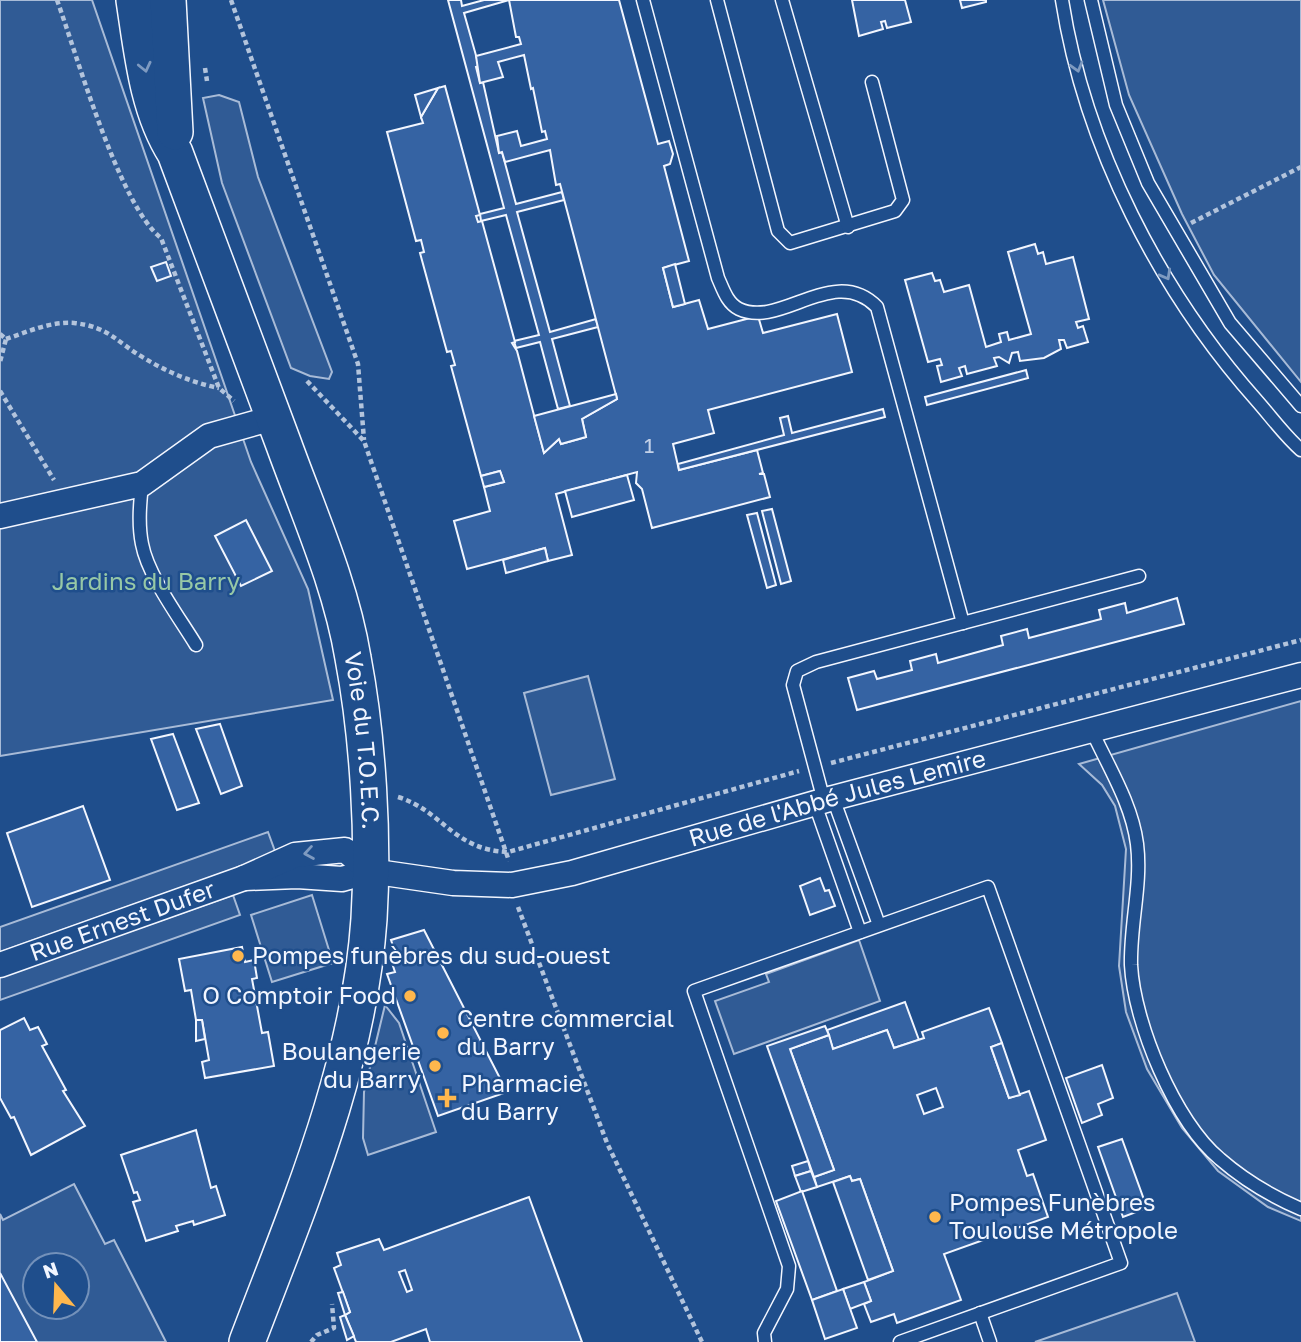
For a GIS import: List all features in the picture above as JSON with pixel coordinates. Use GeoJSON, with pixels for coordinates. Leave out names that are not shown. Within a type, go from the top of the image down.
{"type":"FeatureCollection","features":[{"type":"Feature","properties":{"kind":"street","name":"Voie du T.O.E.C."},"geometry":{"type":"LineString","coordinates":[[134,0],[143,58],[160,129],[175,153],[327,562],[353,656],[366,781],[369,921],[352,1027],[324,1139],[247,1342]]}},
{"type":"Feature","properties":{"kind":"street","name":"Voie du T.O.E.C."},"geometry":{"type":"LineString","coordinates":[[168,0],[174,75],[175,153]]}},
{"type":"Feature","properties":{"kind":"street"},"geometry":{"type":"LineString","coordinates":[[0,516],[142,484],[208,436],[273,418]]}},
{"type":"Feature","properties":{"kind":"street","name":"Rue de l'Abbé Jules Lemire"},"geometry":{"type":"LineString","coordinates":[[370,871],[453,884],[512,885],[572,873],[824,801],[1301,675]]}},
{"type":"Feature","properties":{"kind":"street","name":"Rue Ernest Dufer"},"geometry":{"type":"LineString","coordinates":[[0,965],[244,878],[295,855],[345,850],[370,871]]}},
{"type":"Feature","properties":{"kind":"lane"},"geometry":{"type":"LineString","coordinates":[[643,0],[718,278],[727,299],[739,309],[760,312],[839,291],[854,291],[877,307],[963,623]]}},
{"type":"Feature","properties":{"kind":"lane"},"geometry":{"type":"LineString","coordinates":[[718,0],[778,231],[790,243],[895,211],[903,200],[872,82]]}},
{"type":"Feature","properties":{"kind":"lane"},"geometry":{"type":"LineString","coordinates":[[782,0],[848,227]]}},
{"type":"Feature","properties":{"kind":"lane"},"geometry":{"type":"LineString","coordinates":[[1062,0],[1076,64],[1098,133],[1144,234],[1178,296],[1221,357],[1301,450]]}},
{"type":"Feature","properties":{"kind":"lane"},"geometry":{"type":"LineString","coordinates":[[1091,0],[1116,105],[1148,183],[1230,323],[1301,406]]}},
{"type":"Feature","properties":{"kind":"lane"},"geometry":{"type":"LineString","coordinates":[[142,484],[139,511],[142,546],[164,594],[196,645]]}},
{"type":"Feature","properties":{"kind":"lane"},"geometry":{"type":"LineString","coordinates":[[860,932],[793,685],[797,671],[816,662],[1139,576]]}},
{"type":"Feature","properties":{"kind":"lane"},"geometry":{"type":"LineString","coordinates":[[1092,731],[1125,801],[1137,842],[1139,870],[1131,937],[1132,969],[1144,1028],[1187,1122],[1219,1159],[1283,1201],[1301,1209]]}},
{"type":"Feature","properties":{"kind":"lane"},"geometry":{"type":"LineString","coordinates":[[824,801],[879,925]]}},
{"type":"Feature","properties":{"kind":"lane"},"geometry":{"type":"LineString","coordinates":[[765,1342],[764,1333],[787,1289],[789,1265],[694,990],[988,887],[1121,1263],[900,1342]]}},
{"type":"Feature","properties":{"kind":"lane"},"geometry":{"type":"LineString","coordinates":[[980,1313],[990,1342]]}},
{"type":"Feature","properties":{"kind":"path"},"geometry":{"type":"LineString","coordinates":[[57,0],[123,184],[149,229],[160,238],[168,253],[219,388],[237,404]]}},
{"type":"Feature","properties":{"kind":"path"},"geometry":{"type":"LineString","coordinates":[[231,0],[358,364],[364,441],[508,852]]}},
{"type":"Feature","properties":{"kind":"path"},"geometry":{"type":"LineString","coordinates":[[1176,232],[1301,167]]}},
{"type":"Feature","properties":{"kind":"path"},"geometry":{"type":"LineString","coordinates":[[6,339],[48,325],[72,323],[106,330],[143,358],[200,385],[219,388]]}},
{"type":"Feature","properties":{"kind":"path"},"geometry":{"type":"LineString","coordinates":[[0,334],[6,339]]}},
{"type":"Feature","properties":{"kind":"path"},"geometry":{"type":"LineString","coordinates":[[0,362],[6,339]]}},
{"type":"Feature","properties":{"kind":"path"},"geometry":{"type":"LineString","coordinates":[[307,381],[364,441]]}},
{"type":"Feature","properties":{"kind":"path"},"geometry":{"type":"LineString","coordinates":[[0,391],[55,482],[61,503]]}},
{"type":"Feature","properties":{"kind":"path"},"geometry":{"type":"LineString","coordinates":[[387,793],[417,806],[470,846],[489,852],[508,852],[814,767],[1301,640]]}},
{"type":"Feature","properties":{"kind":"path"},"geometry":{"type":"LineString","coordinates":[[517,904],[607,1143],[702,1342]]}},
{"type":"Feature","properties":{"kind":"path"},"geometry":{"type":"LineString","coordinates":[[311,1342],[317,1335],[334,1328],[332,1304]]}},
{"type":"Feature","properties":{"kind":"shaded area","name":"Jardins du Barry"},"geometry":{"type":"Polygon","coordinates":[[[0,0],[92,0],[251,462],[308,589],[333,700],[0,756],[0,0]]]}},
{"type":"Feature","properties":{"kind":"shaded area"},"geometry":{"type":"Polygon","coordinates":[[[1103,0],[1301,0],[1301,382],[1214,275],[1182,214],[1129,95],[1103,0]]]}},
{"type":"Feature","properties":{"kind":"shaded area"},"geometry":{"type":"Polygon","coordinates":[[[219,95],[239,102],[258,177],[332,372],[329,379],[310,376],[291,368],[222,183],[203,98],[219,95]]]}},
{"type":"Feature","properties":{"kind":"shaded area"},"geometry":{"type":"Polygon","coordinates":[[[588,676],[615,779],[551,795],[524,693],[588,676]]]}},
{"type":"Feature","properties":{"kind":"shaded area"},"geometry":{"type":"Polygon","coordinates":[[[1301,701],[1301,1221],[1268,1207],[1218,1171],[1182,1128],[1147,1069],[1126,1012],[1119,966],[1126,849],[1115,806],[1102,785],[1079,764],[1301,701]]]}},
{"type":"Feature","properties":{"kind":"shaded area"},"geometry":{"type":"Polygon","coordinates":[[[268,832],[276,854],[0,952],[0,927],[268,832]]]}},
{"type":"Feature","properties":{"kind":"shaded area"},"geometry":{"type":"Polygon","coordinates":[[[233,895],[240,915],[0,1000],[0,977],[233,895]]]}},
{"type":"Feature","properties":{"kind":"shaded area"},"geometry":{"type":"Polygon","coordinates":[[[312,895],[333,963],[272,982],[251,915],[312,895]]]}},
{"type":"Feature","properties":{"kind":"shaded area"},"geometry":{"type":"Polygon","coordinates":[[[859,940],[880,1001],[734,1054],[715,1001],[769,982],[766,974],[859,940]]]}},
{"type":"Feature","properties":{"kind":"shaded area"},"geometry":{"type":"Polygon","coordinates":[[[385,1005],[399,1023],[436,1132],[368,1155],[363,1138],[364,1092],[385,1005]]]}},
{"type":"Feature","properties":{"kind":"shaded area"},"geometry":{"type":"Polygon","coordinates":[[[74,1184],[105,1244],[114,1240],[166,1342],[0,1342],[0,1214],[3,1220],[74,1184]]]}},
{"type":"Feature","properties":{"kind":"shaded area"},"geometry":{"type":"Polygon","coordinates":[[[1177,1293],[1195,1342],[1035,1342],[1177,1293]]]}},
{"type":"Feature","properties":{"kind":"building"},"geometry":{"type":"Polygon","coordinates":[[[448,0],[461,0],[462,6],[484,0],[509,0],[464,13],[499,153],[502,152],[516,204],[562,192],[564,200],[517,212],[550,332],[596,319],[598,327],[552,339],[570,406],[558,409],[540,342],[516,348],[514,341],[539,335],[506,215],[481,221],[480,214],[504,208],[448,0]]]}},
{"type":"Feature","properties":{"kind":"building"},"geometry":{"type":"Polygon","coordinates":[[[509,0],[619,0],[658,144],[669,141],[673,154],[670,164],[664,166],[689,261],[663,268],[673,307],[699,300],[708,329],[758,316],[763,333],[837,314],[852,372],[708,410],[714,433],[673,444],[679,470],[757,450],[763,473],[759,474],[764,474],[770,497],[652,528],[642,489],[636,483],[637,472],[556,494],[572,555],[548,561],[545,548],[467,569],[454,521],[490,511],[484,487],[504,482],[500,471],[481,476],[451,366],[455,365],[451,351],[447,352],[420,253],[424,252],[421,240],[416,241],[387,132],[423,123],[421,117],[438,88],[445,86],[480,215],[476,216],[478,222],[482,221],[515,342],[512,343],[517,351],[544,453],[559,439],[561,444],[586,437],[582,419],[617,399],[560,184],[556,185],[550,150],[505,162],[502,152],[499,153],[497,136],[517,131],[521,146],[547,139],[545,131],[542,132],[524,55],[498,62],[503,77],[480,83],[476,56],[521,44],[519,37],[516,37],[509,0]]]}},
{"type":"Feature","properties":{"kind":"building"},"geometry":{"type":"Polygon","coordinates":[[[852,0],[905,0],[911,22],[887,28],[885,21],[881,22],[883,29],[859,36],[852,0]]]}},
{"type":"Feature","properties":{"kind":"building"},"geometry":{"type":"Polygon","coordinates":[[[960,0],[986,0],[986,2],[962,8],[960,0]]]}},
{"type":"Feature","properties":{"kind":"building"},"geometry":{"type":"Polygon","coordinates":[[[438,88],[421,117],[415,95],[438,88]]]}},
{"type":"Feature","properties":{"kind":"building"},"geometry":{"type":"Polygon","coordinates":[[[1035,244],[1038,254],[1043,252],[1046,264],[1073,257],[1089,319],[1076,322],[1078,328],[1083,326],[1088,342],[1067,348],[1064,340],[1059,340],[1061,349],[1044,358],[1020,361],[1018,352],[1012,353],[1009,363],[999,357],[994,358],[997,366],[967,374],[965,366],[959,368],[962,376],[941,382],[937,366],[942,365],[940,359],[928,362],[905,280],[932,273],[935,281],[940,280],[944,292],[969,285],[986,347],[1001,342],[999,334],[1007,332],[1009,340],[1031,334],[1008,252],[1035,244]]]}},
{"type":"Feature","properties":{"kind":"building"},"geometry":{"type":"Polygon","coordinates":[[[166,262],[171,276],[157,281],[151,267],[166,262]]]}},
{"type":"Feature","properties":{"kind":"building"},"geometry":{"type":"Polygon","coordinates":[[[675,264],[685,304],[673,307],[663,268],[675,264]]]}},
{"type":"Feature","properties":{"kind":"building"},"geometry":{"type":"Polygon","coordinates":[[[1026,370],[1028,378],[927,405],[925,397],[1026,370]]]}},
{"type":"Feature","properties":{"kind":"building"},"geometry":{"type":"Polygon","coordinates":[[[616,394],[617,399],[582,419],[586,437],[561,444],[559,439],[544,453],[534,416],[616,394]]]}},
{"type":"Feature","properties":{"kind":"building"},"geometry":{"type":"Polygon","coordinates":[[[883,409],[885,417],[679,470],[678,464],[784,435],[780,418],[788,416],[792,433],[883,409]]]}},
{"type":"Feature","properties":{"kind":"building"},"geometry":{"type":"Polygon","coordinates":[[[500,471],[504,482],[484,487],[481,476],[500,471]]]}},
{"type":"Feature","properties":{"kind":"building"},"geometry":{"type":"Polygon","coordinates":[[[627,475],[634,500],[572,517],[565,491],[627,475]]]}},
{"type":"Feature","properties":{"kind":"building"},"geometry":{"type":"Polygon","coordinates":[[[772,509],[791,581],[781,584],[762,511],[772,509]]]}},
{"type":"Feature","properties":{"kind":"building"},"geometry":{"type":"Polygon","coordinates":[[[757,513],[776,585],[767,588],[747,515],[757,513]]]}},
{"type":"Feature","properties":{"kind":"building"},"geometry":{"type":"Polygon","coordinates":[[[246,520],[272,571],[241,586],[215,536],[246,520]]]}},
{"type":"Feature","properties":{"kind":"building"},"geometry":{"type":"Polygon","coordinates":[[[545,548],[548,561],[506,573],[503,560],[545,548]]]}},
{"type":"Feature","properties":{"kind":"building"},"geometry":{"type":"Polygon","coordinates":[[[1177,598],[1184,624],[857,710],[848,678],[874,671],[877,679],[912,670],[910,661],[936,654],[938,663],[1003,645],[1001,636],[1027,629],[1029,638],[1101,619],[1099,610],[1125,603],[1127,613],[1177,598]]]}},
{"type":"Feature","properties":{"kind":"building"},"geometry":{"type":"Polygon","coordinates":[[[220,724],[242,786],[221,794],[196,729],[220,724]]]}},
{"type":"Feature","properties":{"kind":"building"},"geometry":{"type":"Polygon","coordinates":[[[173,734],[199,803],[177,810],[151,739],[173,734]]]}},
{"type":"Feature","properties":{"kind":"building"},"geometry":{"type":"Polygon","coordinates":[[[83,806],[110,880],[32,907],[7,833],[83,806]]]}},
{"type":"Feature","properties":{"kind":"building"},"geometry":{"type":"Polygon","coordinates":[[[820,878],[825,891],[829,890],[835,906],[810,915],[800,886],[820,878]]]}},
{"type":"Feature","properties":{"kind":"building","name":"Centre commercial du Barry"},"geometry":{"type":"Polygon","coordinates":[[[424,930],[507,1092],[438,1116],[387,974],[395,972],[390,957],[396,955],[391,940],[424,930]]]}},
{"type":"Feature","properties":{"kind":"building"},"geometry":{"type":"Polygon","coordinates":[[[242,947],[245,962],[254,960],[257,978],[252,979],[262,1033],[268,1032],[274,1066],[205,1078],[202,1062],[209,1060],[202,1020],[196,1020],[191,990],[185,991],[179,959],[242,947]]]}},
{"type":"Feature","properties":{"kind":"building"},"geometry":{"type":"Polygon","coordinates":[[[905,1002],[919,1040],[894,1048],[887,1030],[833,1049],[827,1030],[905,1002]]]}},
{"type":"Feature","properties":{"kind":"building"},"geometry":{"type":"Polygon","coordinates":[[[989,1008],[1002,1043],[991,1047],[1009,1098],[1029,1091],[1046,1140],[1018,1150],[1027,1176],[1033,1174],[1048,1217],[944,1254],[961,1300],[897,1323],[894,1314],[871,1322],[864,1304],[871,1301],[864,1282],[893,1271],[860,1179],[852,1181],[850,1176],[817,1187],[814,1177],[834,1170],[790,1049],[829,1035],[833,1049],[887,1030],[894,1048],[924,1038],[922,1032],[989,1008]],[[936,1088],[917,1095],[924,1114],[943,1107],[936,1088]]]}},
{"type":"Feature","properties":{"kind":"building"},"geometry":{"type":"Polygon","coordinates":[[[24,1018],[30,1030],[38,1027],[47,1044],[42,1046],[66,1090],[63,1091],[85,1126],[31,1155],[14,1117],[11,1118],[0,1098],[0,1030],[24,1018]]]}},
{"type":"Feature","properties":{"kind":"building"},"geometry":{"type":"Polygon","coordinates":[[[196,1020],[202,1020],[205,1039],[196,1041],[196,1020]]]}},
{"type":"Feature","properties":{"kind":"building"},"geometry":{"type":"Polygon","coordinates":[[[825,1026],[829,1035],[790,1049],[834,1170],[814,1177],[767,1046],[825,1026]]]}},
{"type":"Feature","properties":{"kind":"building"},"geometry":{"type":"Polygon","coordinates":[[[1002,1043],[1020,1095],[1009,1098],[991,1047],[1002,1043]]]}},
{"type":"Feature","properties":{"kind":"building"},"geometry":{"type":"Polygon","coordinates":[[[1102,1065],[1113,1098],[1098,1104],[1102,1115],[1082,1123],[1066,1078],[1102,1065]]]}},
{"type":"Feature","properties":{"kind":"building"},"geometry":{"type":"Polygon","coordinates":[[[196,1130],[211,1188],[216,1186],[225,1215],[194,1225],[193,1221],[176,1226],[178,1231],[146,1241],[133,1202],[140,1200],[137,1192],[134,1193],[121,1155],[196,1130]]]}},
{"type":"Feature","properties":{"kind":"building"},"geometry":{"type":"Polygon","coordinates":[[[1122,1139],[1147,1208],[1123,1217],[1098,1147],[1122,1139]]]}},
{"type":"Feature","properties":{"kind":"building"},"geometry":{"type":"Polygon","coordinates":[[[808,1161],[811,1171],[795,1176],[792,1166],[808,1161]]]}},
{"type":"Feature","properties":{"kind":"building"},"geometry":{"type":"Polygon","coordinates":[[[811,1171],[817,1187],[801,1192],[795,1176],[811,1171]]]}},
{"type":"Feature","properties":{"kind":"building"},"geometry":{"type":"Polygon","coordinates":[[[850,1176],[852,1181],[860,1179],[893,1271],[868,1280],[833,1182],[850,1176]]]}},
{"type":"Feature","properties":{"kind":"building"},"geometry":{"type":"Polygon","coordinates":[[[802,1191],[837,1291],[812,1300],[776,1201],[802,1191]]]}},
{"type":"Feature","properties":{"kind":"building"},"geometry":{"type":"Polygon","coordinates":[[[529,1197],[582,1342],[430,1342],[426,1329],[391,1342],[356,1342],[345,1315],[350,1312],[334,1268],[341,1265],[337,1253],[379,1239],[384,1250],[529,1197]],[[405,1270],[399,1272],[407,1292],[412,1290],[405,1270]]]}},
{"type":"Feature","properties":{"kind":"building"},"geometry":{"type":"Polygon","coordinates":[[[0,1273],[21,1312],[21,1321],[26,1321],[37,1342],[0,1342],[0,1273]]]}},
{"type":"Feature","properties":{"kind":"building"},"geometry":{"type":"Polygon","coordinates":[[[864,1282],[871,1301],[850,1309],[843,1289],[864,1282]]]}},
{"type":"Feature","properties":{"kind":"building"},"geometry":{"type":"Polygon","coordinates":[[[843,1289],[857,1328],[825,1339],[812,1300],[843,1289]]]}},
{"type":"Feature","properties":{"kind":"building"},"geometry":{"type":"Polygon","coordinates":[[[343,1292],[350,1312],[345,1315],[338,1293],[343,1292]]]}},
{"type":"Feature","properties":{"kind":"building"},"geometry":{"type":"Polygon","coordinates":[[[345,1315],[354,1336],[347,1340],[340,1317],[345,1315]]]}},
{"type":"Feature","properties":{"kind":"place","name":"Pompes funèbres du sud-ouest"},"geometry":{"type":"Point","coordinates":[238,956]}},
{"type":"Feature","properties":{"kind":"place","name":"O Comptoir Food"},"geometry":{"type":"Point","coordinates":[410,996]}},
{"type":"Feature","properties":{"kind":"place","name":"Centre commercial du Barry"},"geometry":{"type":"Point","coordinates":[443,1033]}},
{"type":"Feature","properties":{"kind":"place","name":"Boulangerie du Barry"},"geometry":{"type":"Point","coordinates":[435,1066]}},
{"type":"Feature","properties":{"kind":"place","name":"Pharmacie du Barry"},"geometry":{"type":"Point","coordinates":[447,1098]}},
{"type":"Feature","properties":{"kind":"place","name":"Pompes Funèbres Toulouse Métropole"},"geometry":{"type":"Point","coordinates":[935,1217]}}]}
